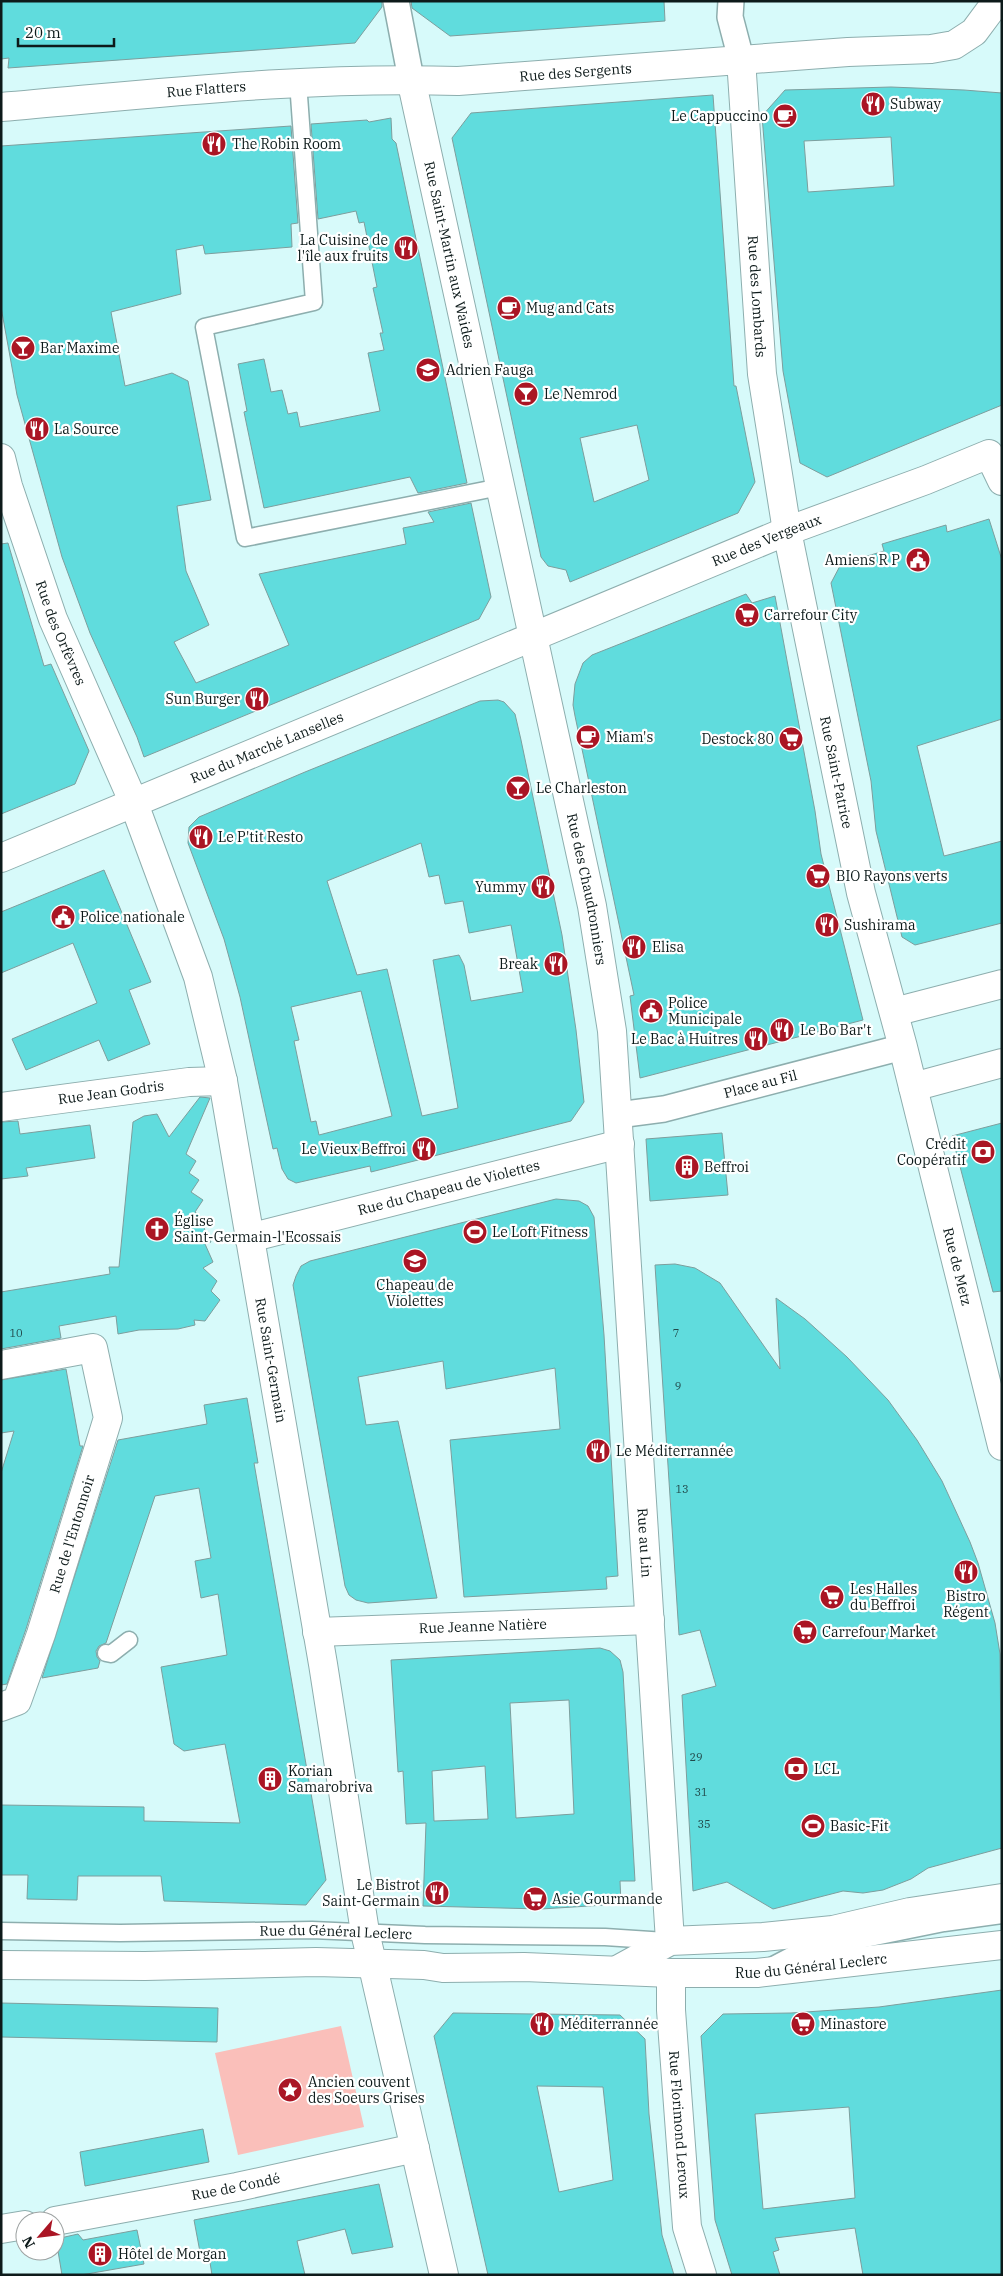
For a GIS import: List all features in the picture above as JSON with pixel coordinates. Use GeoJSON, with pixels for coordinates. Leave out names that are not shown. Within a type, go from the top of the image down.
{"type":"FeatureCollection","features":[{"type":"Feature","properties":{"kind":"street"},"geometry":{"type":"LineString","coordinates":[[396,1],[411,79]]}},
{"type":"Feature","properties":{"kind":"street"},"geometry":{"type":"LineString","coordinates":[[731,1],[730,17],[741,59]]}},
{"type":"Feature","properties":{"kind":"street","name":"Rue des Sergents"},"geometry":{"type":"LineString","coordinates":[[411,79],[458,81],[741,59],[932,49],[954,45],[974,32],[992,7]]}},
{"type":"Feature","properties":{"kind":"street","name":"Rue des Lombards"},"geometry":{"type":"LineString","coordinates":[[741,59],[762,374],[788,531]]}},
{"type":"Feature","properties":{"kind":"street","name":"Rue Flatters"},"geometry":{"type":"LineString","coordinates":[[1,107],[298,82],[411,79]]}},
{"type":"Feature","properties":{"kind":"street","name":"Rue Saint-Martin aux Waides"},"geometry":{"type":"LineString","coordinates":[[411,79],[532,636]]}},
{"type":"Feature","properties":{"kind":"street"},"geometry":{"type":"LineString","coordinates":[[995,450],[1002,481]]}},
{"type":"Feature","properties":{"kind":"street","name":"Rue des Vergeaux"},"geometry":{"type":"LineString","coordinates":[[532,636],[788,531],[926,480],[995,450]]}},
{"type":"Feature","properties":{"kind":"street","name":"Rue des Orfèvres"},"geometry":{"type":"LineString","coordinates":[[1,458],[8,486],[53,619],[133,801]]}},
{"type":"Feature","properties":{"kind":"street","name":"Rue Saint-Patrice"},"geometry":{"type":"LineString","coordinates":[[788,531],[862,893],[903,1047]]}},
{"type":"Feature","properties":{"kind":"street","name":"Rue du Marché Lanselles"},"geometry":{"type":"LineString","coordinates":[[1,858],[133,801],[532,636]]}},
{"type":"Feature","properties":{"kind":"street","name":"Rue des Chaudronniers"},"geometry":{"type":"LineString","coordinates":[[532,636],[592,906],[612,1031],[620,1144]]}},
{"type":"Feature","properties":{"kind":"street","name":"Rue Saint-Germain"},"geometry":{"type":"LineString","coordinates":[[133,801],[198,977],[223,1081],[317,1632],[365,1932],[444,2275]]}},
{"type":"Feature","properties":{"kind":"street"},"geometry":{"type":"LineString","coordinates":[[894,1012],[1002,984]]}},
{"type":"Feature","properties":{"kind":"street","name":"Place au Fil"},"geometry":{"type":"LineString","coordinates":[[618,1115],[664,1108],[903,1047]]}},
{"type":"Feature","properties":{"kind":"street","name":"Rue de Metz"},"geometry":{"type":"LineString","coordinates":[[903,1047],[1002,1446]]}},
{"type":"Feature","properties":{"kind":"street"},"geometry":{"type":"LineString","coordinates":[[913,1087],[1002,1063]]}},
{"type":"Feature","properties":{"kind":"street","name":"Rue Jean Godris"},"geometry":{"type":"LineString","coordinates":[[1,1108],[189,1082],[223,1081]]}},
{"type":"Feature","properties":{"kind":"street","name":"Rue du Chapeau de Violettes"},"geometry":{"type":"LineString","coordinates":[[249,1238],[620,1144]]}},
{"type":"Feature","properties":{"kind":"street","name":"Rue au Lin"},"geometry":{"type":"LineString","coordinates":[[620,1144],[670,1941]]}},
{"type":"Feature","properties":{"kind":"street","name":"Rue de l'Entonnoir"},"geometry":{"type":"LineString","coordinates":[[1,1365],[93,1348],[108,1418],[48,1636],[18,1701],[1,1707]]}},
{"type":"Feature","properties":{"kind":"street","name":"Rue Jeanne Natière"},"geometry":{"type":"LineString","coordinates":[[317,1632],[650,1620]]}},
{"type":"Feature","properties":{"kind":"street","name":"Rue du Général Leclerc"},"geometry":{"type":"LineString","coordinates":[[619,1970],[670,1941],[763,1937],[833,1930],[910,1912],[1002,1898]]}},
{"type":"Feature","properties":{"kind":"street","name":"Rue Florimond Leroux"},"geometry":{"type":"LineString","coordinates":[[670,1941],[672,2010],[687,2227],[702,2275]]}},
{"type":"Feature","properties":{"kind":"street","name":"Rue du Général Leclerc"},"geometry":{"type":"LineString","coordinates":[[1,1965],[145,1966],[316,1962],[424,1965],[443,1968],[524,1967],[671,1973],[757,1973],[1002,1945]]}},
{"type":"Feature","properties":{"kind":"street","name":"Rue de Condé"},"geometry":{"type":"LineString","coordinates":[[65,2220],[415,2148]]}},
{"type":"Feature","properties":{"kind":"street"},"geometry":{"type":"LineString","coordinates":[[1,2228],[15,2226]]}},
{"type":"Feature","properties":{"kind":"lane"},"geometry":{"type":"LineString","coordinates":[[298,82],[314,302],[204,327],[245,538],[500,487]]}},
{"type":"Feature","properties":{"kind":"lane"},"geometry":{"type":"LineString","coordinates":[[106,1653],[111,1654],[129,1640]]}},
{"type":"Feature","properties":{"kind":"lane"},"geometry":{"type":"LineString","coordinates":[[757,1973],[796,1953],[944,1923],[1002,1915]]}},
{"type":"Feature","properties":{"kind":"lane","name":"Rue du Général Leclerc"},"geometry":{"type":"LineString","coordinates":[[1,1931],[120,1933],[312,1930],[425,1935],[605,1937],[670,1941]]}},
{"type":"Feature","properties":{"kind":"shaded area"},"geometry":{"type":"Polygon","coordinates":[[[341,2026],[364,2127],[238,2155],[215,2053],[341,2026]]]}},
{"type":"Feature","properties":{"kind":"building"},"geometry":{"type":"Polygon","coordinates":[[[1,1],[382,1],[382,7],[355,43],[8,68],[9,58],[1,59],[1,1]]]}},
{"type":"Feature","properties":{"kind":"building"},"geometry":{"type":"Polygon","coordinates":[[[411,1],[664,1],[665,21],[450,36],[412,8],[411,1]]]}},
{"type":"Feature","properties":{"kind":"building"},"geometry":{"type":"Polygon","coordinates":[[[891,87],[1002,93],[1002,405],[827,477],[800,463],[783,371],[762,116],[785,90],[891,87]],[[891,137],[804,141],[808,192],[894,186],[891,137]]]}},
{"type":"Feature","properties":{"kind":"building"},"geometry":{"type":"Polygon","coordinates":[[[713,95],[734,386],[736,386],[755,482],[738,513],[570,582],[566,570],[548,566],[541,557],[452,138],[471,113],[713,95]],[[637,425],[580,438],[594,502],[649,480],[637,425]]]}},
{"type":"Feature","properties":{"kind":"building"},"geometry":{"type":"Polygon","coordinates":[[[391,118],[392,139],[396,143],[467,483],[418,493],[410,477],[264,508],[244,412],[247,411],[238,364],[264,359],[271,392],[282,390],[288,414],[297,412],[300,427],[380,411],[368,353],[384,350],[380,333],[383,333],[373,288],[377,287],[364,222],[359,223],[356,211],[318,219],[311,124],[367,120],[369,122],[391,118]]]}},
{"type":"Feature","properties":{"kind":"building"},"geometry":{"type":"Polygon","coordinates":[[[291,126],[298,223],[291,224],[292,247],[205,254],[203,245],[176,250],[181,294],[111,312],[125,386],[172,373],[188,381],[211,500],[177,506],[186,571],[209,625],[174,642],[196,683],[289,645],[259,574],[406,544],[403,528],[434,522],[428,512],[471,503],[491,597],[479,619],[144,757],[137,737],[90,633],[62,557],[17,395],[1,307],[1,146],[291,126]]]}},
{"type":"Feature","properties":{"kind":"building"},"geometry":{"type":"Polygon","coordinates":[[[989,519],[1002,560],[1002,719],[917,746],[944,856],[1002,841],[1002,923],[915,945],[902,937],[876,831],[871,781],[831,583],[841,564],[884,551],[882,544],[946,525],[947,532],[989,519]]]}},
{"type":"Feature","properties":{"kind":"building"},"geometry":{"type":"Polygon","coordinates":[[[8,543],[44,666],[51,664],[89,751],[75,784],[1,814],[1,544],[8,543]]]}},
{"type":"Feature","properties":{"kind":"building"},"geometry":{"type":"Polygon","coordinates":[[[746,594],[752,603],[775,596],[815,811],[821,854],[863,1020],[640,1078],[630,996],[634,995],[575,716],[573,705],[575,684],[583,663],[592,655],[746,594]]]}},
{"type":"Feature","properties":{"kind":"building"},"geometry":{"type":"Polygon","coordinates":[[[498,700],[504,702],[515,714],[562,935],[584,1102],[571,1121],[371,1172],[370,1166],[296,1183],[288,1179],[282,1169],[277,1148],[273,1149],[240,997],[224,939],[188,843],[189,827],[199,817],[480,701],[498,700]],[[421,843],[327,881],[357,975],[387,969],[422,1116],[458,1108],[433,960],[459,955],[464,965],[471,1001],[523,992],[511,925],[469,933],[463,901],[445,904],[439,875],[429,877],[421,843]],[[361,991],[291,1007],[299,1040],[294,1041],[311,1122],[316,1121],[319,1135],[392,1116],[361,991]]]}},
{"type":"Feature","properties":{"kind":"building"},"geometry":{"type":"Polygon","coordinates":[[[104,870],[151,982],[129,990],[150,1044],[108,1061],[99,1040],[26,1070],[12,1039],[97,1003],[73,943],[1,973],[1,912],[104,870]]]}},
{"type":"Feature","properties":{"kind":"building","name":"Église Saint-Germain-l'Ecossais"},"geometry":{"type":"Polygon","coordinates":[[[200,1097],[210,1098],[186,1154],[196,1161],[189,1173],[199,1180],[191,1192],[203,1200],[195,1212],[206,1221],[203,1226],[211,1242],[205,1244],[213,1262],[203,1268],[217,1281],[211,1291],[220,1300],[205,1321],[194,1320],[195,1325],[178,1329],[139,1330],[118,1334],[116,1316],[59,1326],[61,1338],[1,1349],[1,1292],[110,1274],[109,1267],[119,1267],[133,1122],[144,1116],[157,1114],[169,1137],[200,1097]]]}},
{"type":"Feature","properties":{"kind":"building"},"geometry":{"type":"Polygon","coordinates":[[[18,1121],[20,1134],[90,1125],[95,1158],[26,1168],[28,1176],[1,1179],[1,1122],[18,1121]]]}},
{"type":"Feature","properties":{"kind":"building"},"geometry":{"type":"Polygon","coordinates":[[[1002,1123],[1002,1291],[993,1292],[952,1136],[1002,1123]]]}},
{"type":"Feature","properties":{"kind":"building","name":"Beffroi"},"geometry":{"type":"Polygon","coordinates":[[[722,1133],[728,1195],[650,1201],[646,1139],[722,1133]]]}},
{"type":"Feature","properties":{"kind":"building"},"geometry":{"type":"Polygon","coordinates":[[[556,1199],[579,1201],[588,1206],[594,1217],[604,1335],[618,1576],[606,1577],[607,1589],[464,1597],[450,1440],[560,1429],[555,1368],[446,1389],[443,1361],[358,1377],[366,1425],[398,1421],[437,1598],[368,1603],[356,1600],[349,1595],[345,1586],[293,1285],[296,1276],[301,1266],[310,1261],[556,1199]]]}},
{"type":"Feature","properties":{"kind":"building","name":"Les Halles du Beffroi"},"geometry":{"type":"Polygon","coordinates":[[[675,1264],[695,1268],[720,1283],[780,1369],[776,1298],[805,1319],[847,1357],[888,1400],[917,1440],[942,1481],[978,1563],[995,1623],[1000,1654],[1002,1848],[928,1868],[911,1879],[883,1890],[863,1893],[843,1891],[773,1909],[727,1882],[693,1891],[682,1695],[716,1686],[700,1630],[679,1635],[655,1265],[675,1264]]]}},
{"type":"Feature","properties":{"kind":"building"},"geometry":{"type":"Polygon","coordinates":[[[66,1369],[80,1446],[83,1446],[26,1629],[7,1684],[1,1685],[1,1473],[14,1431],[1,1433],[1,1380],[66,1369]]]}},
{"type":"Feature","properties":{"kind":"building"},"geometry":{"type":"Polygon","coordinates":[[[247,1398],[258,1463],[254,1463],[326,1880],[306,1905],[164,1901],[161,1876],[78,1876],[77,1900],[27,1899],[28,1875],[1,1875],[1,1805],[144,1807],[144,1821],[240,1823],[225,1744],[184,1751],[174,1744],[161,1667],[227,1655],[218,1594],[201,1598],[195,1561],[211,1558],[199,1488],[155,1496],[106,1643],[99,1646],[96,1651],[100,1661],[98,1668],[42,1678],[118,1440],[207,1424],[204,1405],[247,1398]]]}},
{"type":"Feature","properties":{"kind":"building"},"geometry":{"type":"Polygon","coordinates":[[[600,1648],[610,1651],[620,1660],[623,1672],[635,1881],[620,1881],[621,1904],[541,1909],[423,1906],[426,1823],[406,1824],[403,1771],[398,1772],[391,1660],[600,1648]],[[569,1700],[510,1703],[516,1818],[574,1814],[569,1700]],[[485,1766],[432,1771],[434,1821],[488,1819],[485,1766]]]}},
{"type":"Feature","properties":{"kind":"building"},"geometry":{"type":"Polygon","coordinates":[[[1002,1990],[1002,2275],[863,2275],[855,2228],[775,2238],[779,2250],[773,2252],[780,2275],[732,2275],[715,2220],[701,2036],[723,2014],[791,2013],[879,2007],[1002,1990]],[[849,2107],[755,2114],[763,2209],[855,2198],[849,2107]]]}},
{"type":"Feature","properties":{"kind":"building"},"geometry":{"type":"Polygon","coordinates":[[[1,2003],[218,2008],[217,2042],[1,2037],[1,2003]]]}},
{"type":"Feature","properties":{"kind":"building"},"geometry":{"type":"Polygon","coordinates":[[[453,2013],[620,2015],[645,2039],[649,2114],[662,2235],[674,2275],[488,2275],[434,2036],[453,2013]],[[537,2086],[559,2192],[613,2180],[603,2087],[537,2086]]]}},
{"type":"Feature","properties":{"kind":"building"},"geometry":{"type":"Polygon","coordinates":[[[203,2129],[209,2162],[85,2186],[80,2152],[203,2129]]]}},
{"type":"Feature","properties":{"kind":"building"},"geometry":{"type":"Polygon","coordinates":[[[379,2184],[393,2247],[352,2254],[345,2229],[297,2241],[305,2275],[212,2275],[208,2250],[200,2252],[194,2220],[379,2184]]]}},
{"type":"Feature","properties":{"kind":"building","name":"Hôtel de Morgan"},"geometry":{"type":"Polygon","coordinates":[[[137,2230],[144,2264],[81,2275],[62,2275],[60,2261],[65,2261],[65,2237],[78,2234],[83,2240],[137,2230]]]}},
{"type":"Feature","properties":{"kind":"place","name":"Subway"},"geometry":{"type":"Point","coordinates":[873,104]}},
{"type":"Feature","properties":{"kind":"place","name":"Le Cappuccino"},"geometry":{"type":"Point","coordinates":[785,116]}},
{"type":"Feature","properties":{"kind":"place","name":"The Robin Room"},"geometry":{"type":"Point","coordinates":[214,144]}},
{"type":"Feature","properties":{"kind":"place","name":"La Cuisine de l'île aux fruits"},"geometry":{"type":"Point","coordinates":[406,248]}},
{"type":"Feature","properties":{"kind":"place","name":"Mug and Cats"},"geometry":{"type":"Point","coordinates":[509,308]}},
{"type":"Feature","properties":{"kind":"place","name":"Bar Maxime"},"geometry":{"type":"Point","coordinates":[23,348]}},
{"type":"Feature","properties":{"kind":"place","name":"Adrien Fauga"},"geometry":{"type":"Point","coordinates":[428,370]}},
{"type":"Feature","properties":{"kind":"place","name":"Le Nemrod"},"geometry":{"type":"Point","coordinates":[526,394]}},
{"type":"Feature","properties":{"kind":"place","name":"La Source"},"geometry":{"type":"Point","coordinates":[37,429]}},
{"type":"Feature","properties":{"kind":"place","name":"Amiens R P"},"geometry":{"type":"Point","coordinates":[918,560]}},
{"type":"Feature","properties":{"kind":"place","name":"Carrefour City"},"geometry":{"type":"Point","coordinates":[747,615]}},
{"type":"Feature","properties":{"kind":"place","name":"Sun Burger"},"geometry":{"type":"Point","coordinates":[257,699]}},
{"type":"Feature","properties":{"kind":"place","name":"Miam's"},"geometry":{"type":"Point","coordinates":[588,737]}},
{"type":"Feature","properties":{"kind":"place","name":"Destock 80"},"geometry":{"type":"Point","coordinates":[791,739]}},
{"type":"Feature","properties":{"kind":"place","name":"Le Charleston"},"geometry":{"type":"Point","coordinates":[518,788]}},
{"type":"Feature","properties":{"kind":"place","name":"Le P'tit Resto"},"geometry":{"type":"Point","coordinates":[201,837]}},
{"type":"Feature","properties":{"kind":"place","name":"BIO Rayons verts"},"geometry":{"type":"Point","coordinates":[818,876]}},
{"type":"Feature","properties":{"kind":"place","name":"Yummy"},"geometry":{"type":"Point","coordinates":[543,887]}},
{"type":"Feature","properties":{"kind":"place","name":"Police nationale"},"geometry":{"type":"Point","coordinates":[63,917]}},
{"type":"Feature","properties":{"kind":"place","name":"Sushirama"},"geometry":{"type":"Point","coordinates":[827,925]}},
{"type":"Feature","properties":{"kind":"place","name":"Elisa"},"geometry":{"type":"Point","coordinates":[634,947]}},
{"type":"Feature","properties":{"kind":"place","name":"Break"},"geometry":{"type":"Point","coordinates":[556,964]}},
{"type":"Feature","properties":{"kind":"place","name":"Police Municipale"},"geometry":{"type":"Point","coordinates":[651,1011]}},
{"type":"Feature","properties":{"kind":"place","name":"Le Bo Bar't"},"geometry":{"type":"Point","coordinates":[782,1030]}},
{"type":"Feature","properties":{"kind":"place","name":"Le Bac à Huitres"},"geometry":{"type":"Point","coordinates":[756,1039]}},
{"type":"Feature","properties":{"kind":"place","name":"Le Vieux Beffroi"},"geometry":{"type":"Point","coordinates":[424,1149]}},
{"type":"Feature","properties":{"kind":"place","name":"Crédit Coopératif"},"geometry":{"type":"Point","coordinates":[983,1152]}},
{"type":"Feature","properties":{"kind":"place","name":"Beffroi"},"geometry":{"type":"Point","coordinates":[687,1167]}},
{"type":"Feature","properties":{"kind":"place","name":"Église Saint-Germain-l'Ecossais"},"geometry":{"type":"Point","coordinates":[157,1229]}},
{"type":"Feature","properties":{"kind":"place","name":"Le Loft Fitness"},"geometry":{"type":"Point","coordinates":[475,1232]}},
{"type":"Feature","properties":{"kind":"place","name":"Chapeau de Violettes"},"geometry":{"type":"Point","coordinates":[415,1261]}},
{"type":"Feature","properties":{"kind":"place","name":"Le Méditerrannée"},"geometry":{"type":"Point","coordinates":[598,1451]}},
{"type":"Feature","properties":{"kind":"place","name":"Bistro Régent"},"geometry":{"type":"Point","coordinates":[966,1572]}},
{"type":"Feature","properties":{"kind":"place","name":"Les Halles du Beffroi"},"geometry":{"type":"Point","coordinates":[832,1597]}},
{"type":"Feature","properties":{"kind":"place","name":"Carrefour Market"},"geometry":{"type":"Point","coordinates":[805,1632]}},
{"type":"Feature","properties":{"kind":"place","name":"LCL"},"geometry":{"type":"Point","coordinates":[796,1769]}},
{"type":"Feature","properties":{"kind":"place","name":"Korian Samarobriva"},"geometry":{"type":"Point","coordinates":[270,1779]}},
{"type":"Feature","properties":{"kind":"place","name":"Basic-Fit"},"geometry":{"type":"Point","coordinates":[813,1826]}},
{"type":"Feature","properties":{"kind":"place","name":"Le Bistrot Saint-Germain"},"geometry":{"type":"Point","coordinates":[437,1893]}},
{"type":"Feature","properties":{"kind":"place","name":"Asie Gourmande"},"geometry":{"type":"Point","coordinates":[535,1899]}},
{"type":"Feature","properties":{"kind":"place","name":"Méditerrannée"},"geometry":{"type":"Point","coordinates":[542,2024]}},
{"type":"Feature","properties":{"kind":"place","name":"Minastore"},"geometry":{"type":"Point","coordinates":[803,2024]}},
{"type":"Feature","properties":{"kind":"place","name":"Ancien couvent des Soeurs Grises"},"geometry":{"type":"Point","coordinates":[290,2090]}},
{"type":"Feature","properties":{"kind":"place","name":"Hôtel de Morgan"},"geometry":{"type":"Point","coordinates":[100,2254]}}]}
